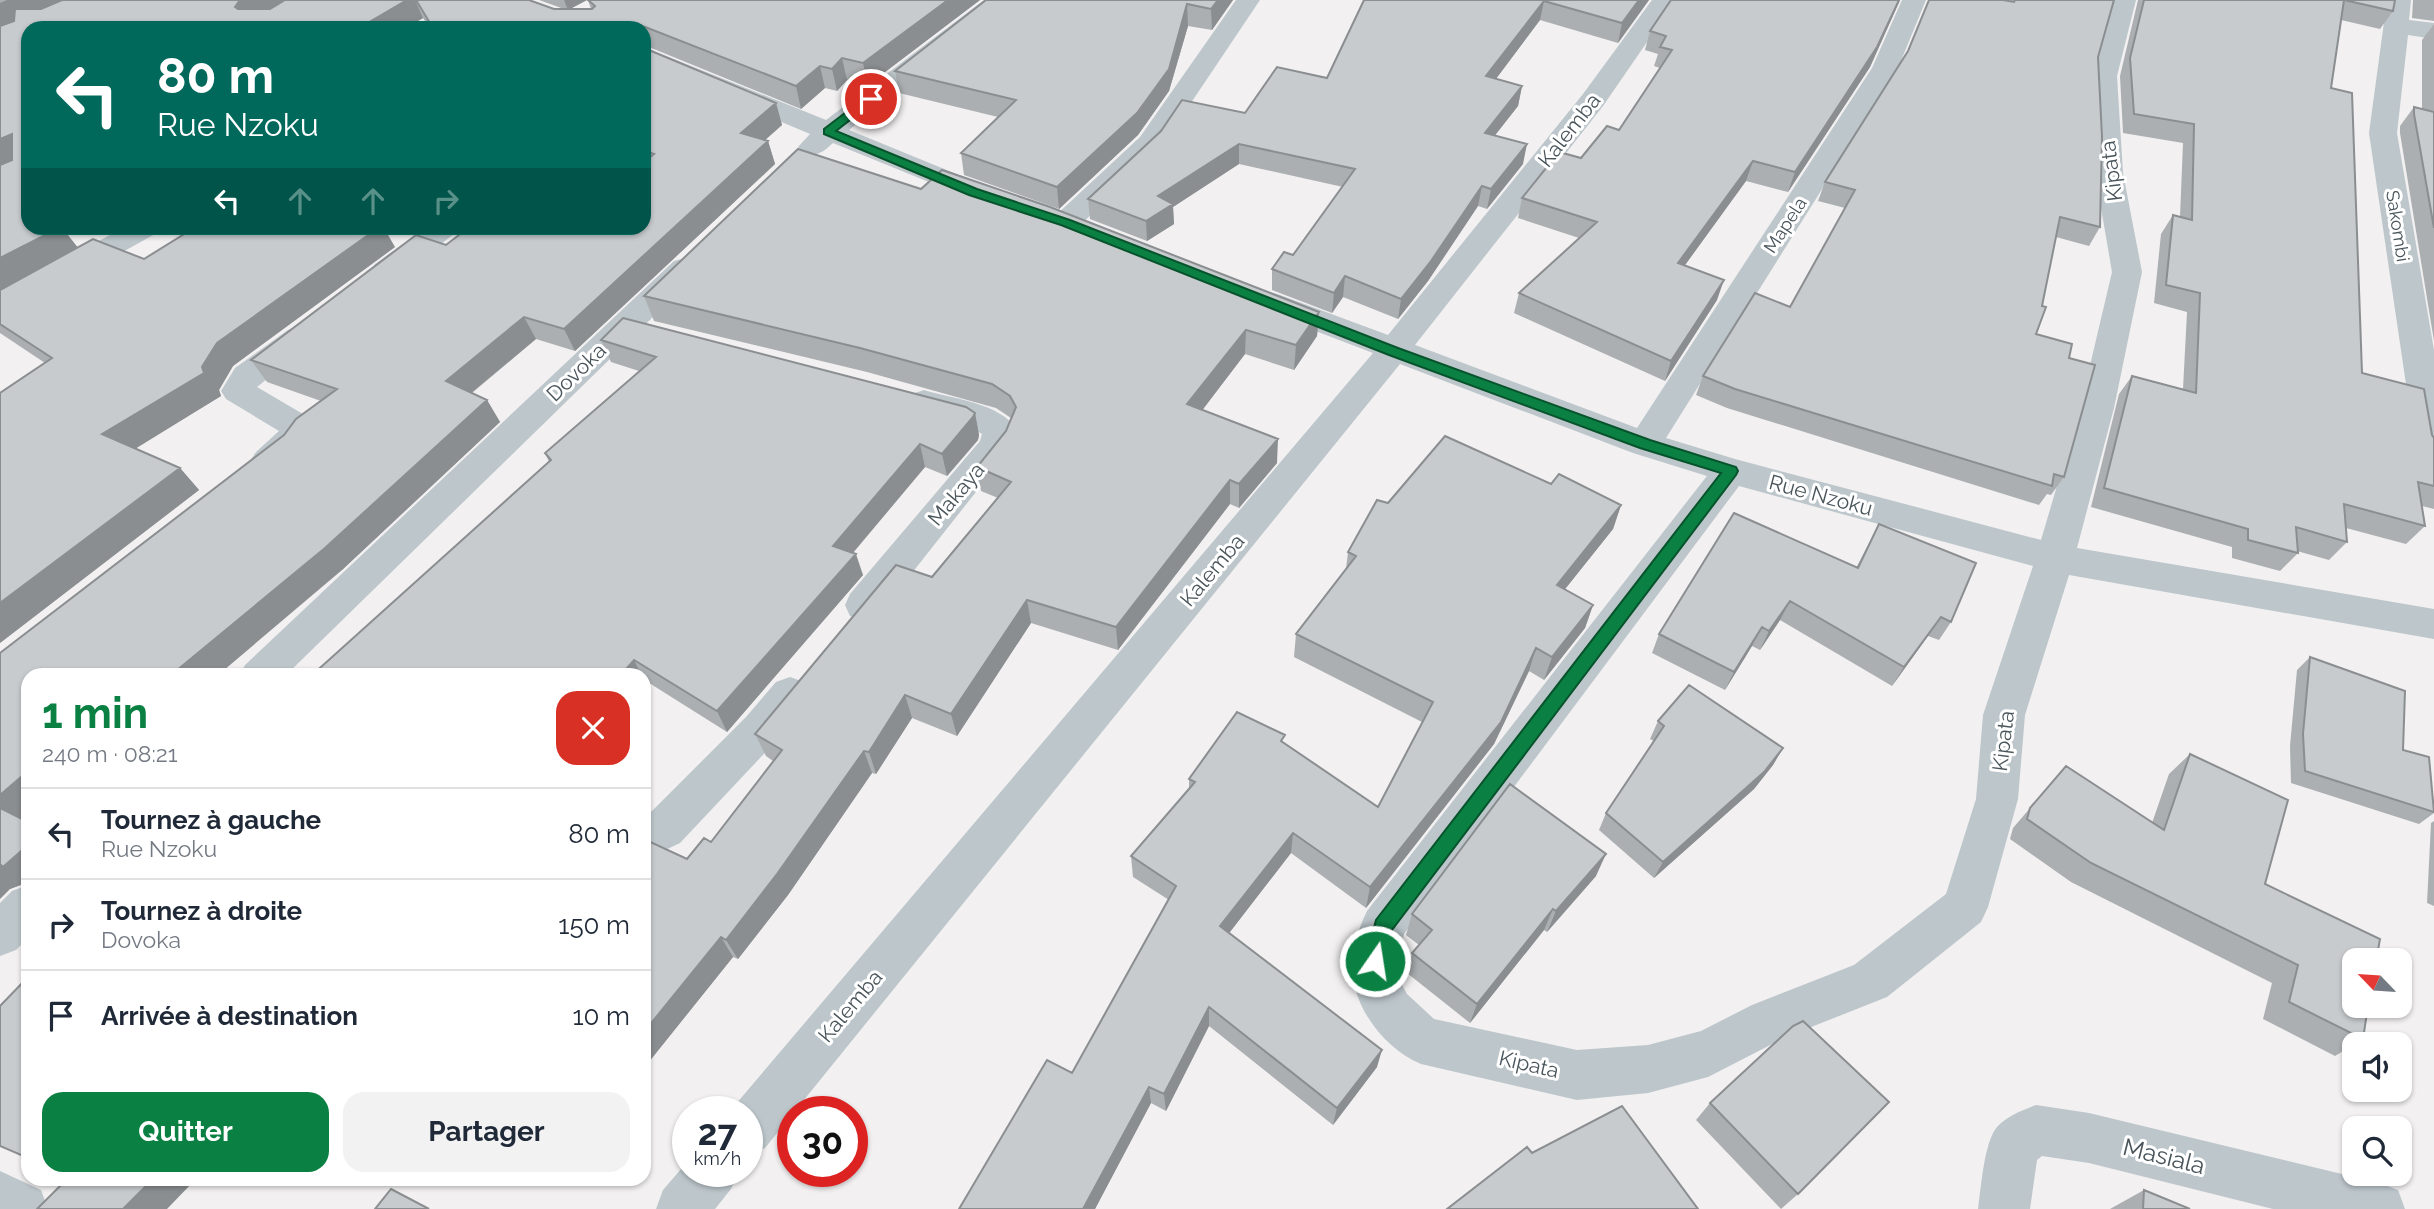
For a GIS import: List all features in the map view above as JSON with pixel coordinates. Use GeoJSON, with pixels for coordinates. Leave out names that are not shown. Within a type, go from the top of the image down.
{"type":"FeatureCollection","features":[{"type":"Feature","properties":{"kind":"street"},"geometry":{"type":"LineString","coordinates":[[789,169],[828,132],[1000,0]]}},
{"type":"Feature","properties":{"kind":"street"},"geometry":{"type":"LineString","coordinates":[[651,64],[828,132],[973,192],[1052,219],[1150,143],[1248,0]]}},
{"type":"Feature","properties":{"kind":"street","name":"Kalemba"},"geometry":{"type":"LineString","coordinates":[[763,1110],[1394,351],[1593,100],[1664,0]]}},
{"type":"Feature","properties":{"kind":"street","name":"Mapela"},"geometry":{"type":"LineString","coordinates":[[1645,444],[1885,68],[1914,0]]}},
{"type":"Feature","properties":{"kind":"street","name":"Kipata"},"geometry":{"type":"LineString","coordinates":[[1731,471],[1383,926],[1375,961],[1378,988],[1390,1010],[1420,1040],[1577,1075],[1648,1069],[1708,1053],[1769,1021],[1870,981],[1965,907],[1997,799],[2004,715],[2055,558],[2097,408],[2127,272],[2109,173],[2104,76],[2124,0]]}},
{"type":"Feature","properties":{"kind":"street"},"geometry":{"type":"LineString","coordinates":[[2397,12],[2434,31]]}},
{"type":"Feature","properties":{"kind":"street","name":"Sakombi"},"geometry":{"type":"LineString","coordinates":[[2397,12],[2383,133],[2434,452]]}},
{"type":"Feature","properties":{"kind":"street"},"geometry":{"type":"LineString","coordinates":[[0,307],[131,235]]}},
{"type":"Feature","properties":{"kind":"street"},"geometry":{"type":"LineString","coordinates":[[356,293],[434,235]]}},
{"type":"Feature","properties":{"kind":"street","name":"Dovoka"},"geometry":{"type":"LineString","coordinates":[[267,668],[702,252]]}},
{"type":"Feature","properties":{"kind":"street","name":"Rue Nzoku"},"geometry":{"type":"LineString","coordinates":[[1242,292],[1645,444],[1731,471],[2055,558],[2434,625]]}},
{"type":"Feature","properties":{"kind":"street"},"geometry":{"type":"LineString","coordinates":[[243,480],[287,446],[298,433],[296,425],[238,391],[247,376],[323,318]]}},
{"type":"Feature","properties":{"kind":"street"},"geometry":{"type":"LineString","coordinates":[[625,326],[664,335]]}},
{"type":"Feature","properties":{"kind":"street","name":"Makaya"},"geometry":{"type":"LineString","coordinates":[[841,633],[996,446],[1000,430],[983,419],[892,393]]}},
{"type":"Feature","properties":{"kind":"street"},"geometry":{"type":"LineString","coordinates":[[651,837],[665,829],[761,729],[814,665]]}},
{"type":"Feature","properties":{"kind":"street"},"geometry":{"type":"LineString","coordinates":[[0,935],[21,913]]}},
{"type":"Feature","properties":{"kind":"street","name":"Masiala"},"geometry":{"type":"LineString","coordinates":[[2004,1209],[2014,1146],[2036,1130],[2089,1138],[2379,1209]]}},
{"type":"Feature","properties":{"kind":"street"},"geometry":{"type":"LineString","coordinates":[[682,1209],[700,1187]]}},
{"type":"Feature","properties":{"kind":"street"},"geometry":{"type":"LineString","coordinates":[[0,1197],[22,1209]]}},
{"type":"Feature","properties":{"kind":"building"},"geometry":{"type":"Polygon","coordinates":[[[62,0],[240,0],[235,7],[238,9],[270,9],[285,0],[407,0],[371,21],[21,21],[21,235],[45,235],[0,258],[0,165],[12,160],[12,134],[0,139],[0,26],[14,21],[15,9],[41,9],[62,0]]]}},
{"type":"Feature","properties":{"kind":"building"},"geometry":{"type":"Polygon","coordinates":[[[416,0],[529,0],[554,9],[592,9],[595,6],[588,0],[948,0],[863,63],[842,58],[832,69],[820,66],[796,86],[651,29],[651,21],[429,21],[416,0]]]}},
{"type":"Feature","properties":{"kind":"building"},"geometry":{"type":"Polygon","coordinates":[[[986,0],[1218,0],[1211,9],[1187,4],[1169,69],[1137,113],[1057,187],[961,153],[1016,100],[895,71],[986,0]]]}},
{"type":"Feature","properties":{"kind":"building"},"geometry":{"type":"Polygon","coordinates":[[[1364,0],[1639,0],[1622,23],[1544,1],[1486,76],[1522,86],[1485,133],[1527,144],[1491,189],[1482,186],[1431,261],[1401,299],[1345,276],[1334,293],[1272,269],[1284,252],[1293,255],[1355,169],[1239,144],[1158,196],[1173,204],[1146,221],[1088,199],[1161,131],[1182,100],[1245,113],[1277,67],[1327,78],[1364,0]]]}},
{"type":"Feature","properties":{"kind":"building"},"geometry":{"type":"Polygon","coordinates":[[[1671,0],[1899,0],[1877,47],[1795,172],[1753,161],[1678,263],[1724,280],[1671,361],[1519,293],[1597,222],[1522,198],[1559,152],[1581,158],[1607,126],[1619,130],[1672,50],[1660,47],[1666,36],[1650,31],[1671,0]]]}},
{"type":"Feature","properties":{"kind":"building"},"geometry":{"type":"Polygon","coordinates":[[[1929,0],[2114,0],[2098,57],[2102,137],[2100,227],[2060,217],[2042,306],[2046,307],[2036,334],[2072,344],[2069,358],[2095,365],[2064,477],[2054,474],[2052,486],[1735,389],[1703,376],[1755,293],[1790,307],[1855,190],[1825,182],[1908,51],[1929,0]]]}},
{"type":"Feature","properties":{"kind":"building"},"geometry":{"type":"Polygon","coordinates":[[[2144,0],[2344,0],[2331,88],[2352,93],[2362,373],[2424,389],[2434,438],[2434,486],[2418,482],[2425,526],[2344,504],[2347,542],[2296,527],[2298,553],[2248,540],[2248,529],[2104,488],[2132,376],[2196,393],[2200,293],[2166,285],[2173,215],[2192,220],[2194,124],[2134,114],[2130,58],[2144,0]]]}},
{"type":"Feature","properties":{"kind":"building"},"geometry":{"type":"Polygon","coordinates":[[[2344,0],[2395,0],[2393,11],[2344,0]]]}},
{"type":"Feature","properties":{"kind":"building"},"geometry":{"type":"Polygon","coordinates":[[[651,51],[776,103],[741,133],[768,141],[564,329],[524,317],[446,381],[487,400],[325,548],[180,668],[21,668],[21,777],[0,795],[0,653],[284,435],[296,419],[337,389],[251,360],[416,235],[446,245],[459,235],[651,235],[651,156],[654,154],[651,153],[651,51]]]}},
{"type":"Feature","properties":{"kind":"building"},"geometry":{"type":"Polygon","coordinates":[[[2414,107],[2434,112],[2434,228],[2414,114],[2414,107]]]}},
{"type":"Feature","properties":{"kind":"building"},"geometry":{"type":"Polygon","coordinates":[[[798,149],[921,189],[942,170],[1050,207],[1319,312],[1296,345],[1246,330],[1187,404],[1278,439],[1239,484],[1230,480],[1116,627],[1027,600],[951,714],[905,695],[869,752],[864,751],[777,874],[726,940],[721,937],[651,1023],[651,842],[687,859],[704,838],[711,842],[782,750],[755,734],[896,565],[932,577],[1011,482],[977,467],[1006,431],[1016,407],[1010,396],[992,384],[860,348],[644,296],[798,149]]]}},
{"type":"Feature","properties":{"kind":"building"},"geometry":{"type":"Polygon","coordinates":[[[183,235],[368,235],[217,343],[202,367],[204,373],[102,434],[180,468],[0,603],[0,393],[52,358],[0,324],[0,290],[93,239],[144,259],[183,235]]]}},
{"type":"Feature","properties":{"kind":"building"},"geometry":{"type":"Polygon","coordinates":[[[623,318],[966,407],[975,413],[942,454],[920,444],[833,546],[856,554],[717,711],[634,660],[627,668],[320,668],[551,460],[545,453],[656,357],[601,340],[623,318]]]}},
{"type":"Feature","properties":{"kind":"building"},"geometry":{"type":"Polygon","coordinates":[[[1445,436],[1551,484],[1559,474],[1621,505],[1557,585],[1593,605],[1552,657],[1536,648],[1501,722],[1370,887],[1293,833],[1220,926],[1382,1050],[1337,1108],[1209,1007],[1164,1094],[1149,1087],[1083,1209],[959,1209],[1047,1060],[1072,1073],[1176,886],[1131,856],[1195,782],[1189,779],[1237,712],[1285,735],[1281,741],[1378,807],[1433,702],[1296,634],[1356,556],[1348,552],[1377,500],[1388,503],[1445,436]]]}},
{"type":"Feature","properties":{"kind":"building"},"geometry":{"type":"Polygon","coordinates":[[[1734,513],[1858,568],[1879,524],[1976,563],[1951,622],[1941,617],[1904,667],[1790,601],[1769,631],[1762,627],[1734,672],[1659,634],[1734,513]]]}},
{"type":"Feature","properties":{"kind":"building"},"geometry":{"type":"Polygon","coordinates":[[[2310,657],[2405,691],[2403,750],[2429,757],[2434,812],[2305,771],[2303,734],[2310,657]]]}},
{"type":"Feature","properties":{"kind":"building"},"geometry":{"type":"Polygon","coordinates":[[[1689,685],[1783,748],[1764,772],[1663,862],[1606,813],[1664,726],[1658,721],[1689,685]]]}},
{"type":"Feature","properties":{"kind":"building"},"geometry":{"type":"Polygon","coordinates":[[[2190,754],[2288,800],[2265,884],[2380,939],[2378,948],[2342,948],[2342,1018],[2366,1018],[2364,1032],[2349,1032],[2289,1002],[2298,965],[2091,863],[2027,819],[2030,808],[2066,766],[2164,830],[2190,754]]]}},
{"type":"Feature","properties":{"kind":"building"},"geometry":{"type":"Polygon","coordinates":[[[1510,784],[1606,854],[1556,911],[1553,909],[1477,1004],[1412,953],[1432,930],[1412,914],[1510,784]]]}},
{"type":"Feature","properties":{"kind":"building"},"geometry":{"type":"Polygon","coordinates":[[[0,808],[21,818],[21,851],[3,867],[0,864],[0,808]]]}},
{"type":"Feature","properties":{"kind":"building"},"geometry":{"type":"Polygon","coordinates":[[[21,984],[21,1155],[0,1146],[0,1006],[21,984]]]}},
{"type":"Feature","properties":{"kind":"building"},"geometry":{"type":"Polygon","coordinates":[[[1803,1021],[1889,1102],[1798,1194],[1710,1103],[1793,1026],[1803,1021]]]}},
{"type":"Feature","properties":{"kind":"building"},"geometry":{"type":"Polygon","coordinates":[[[1622,1106],[1698,1209],[1447,1209],[1527,1147],[1532,1153],[1622,1106]]]}},
{"type":"Feature","properties":{"kind":"building"},"geometry":{"type":"Polygon","coordinates":[[[60,1186],[146,1186],[123,1209],[37,1209],[60,1186]]]}},
{"type":"Feature","properties":{"kind":"building"},"geometry":{"type":"Polygon","coordinates":[[[391,1189],[429,1209],[375,1209],[391,1189]]]}},
{"type":"Feature","properties":{"kind":"building"},"geometry":{"type":"Polygon","coordinates":[[[2144,1190],[2190,1209],[2143,1209],[2144,1190]]]}},
{"type":"Feature","properties":{"kind":"route"},"geometry":{"type":"LineString","coordinates":[[871,99],[828,132],[973,192],[1065,223],[1394,351],[1645,444],[1731,471],[1383,926],[1375,961]]}}]}
